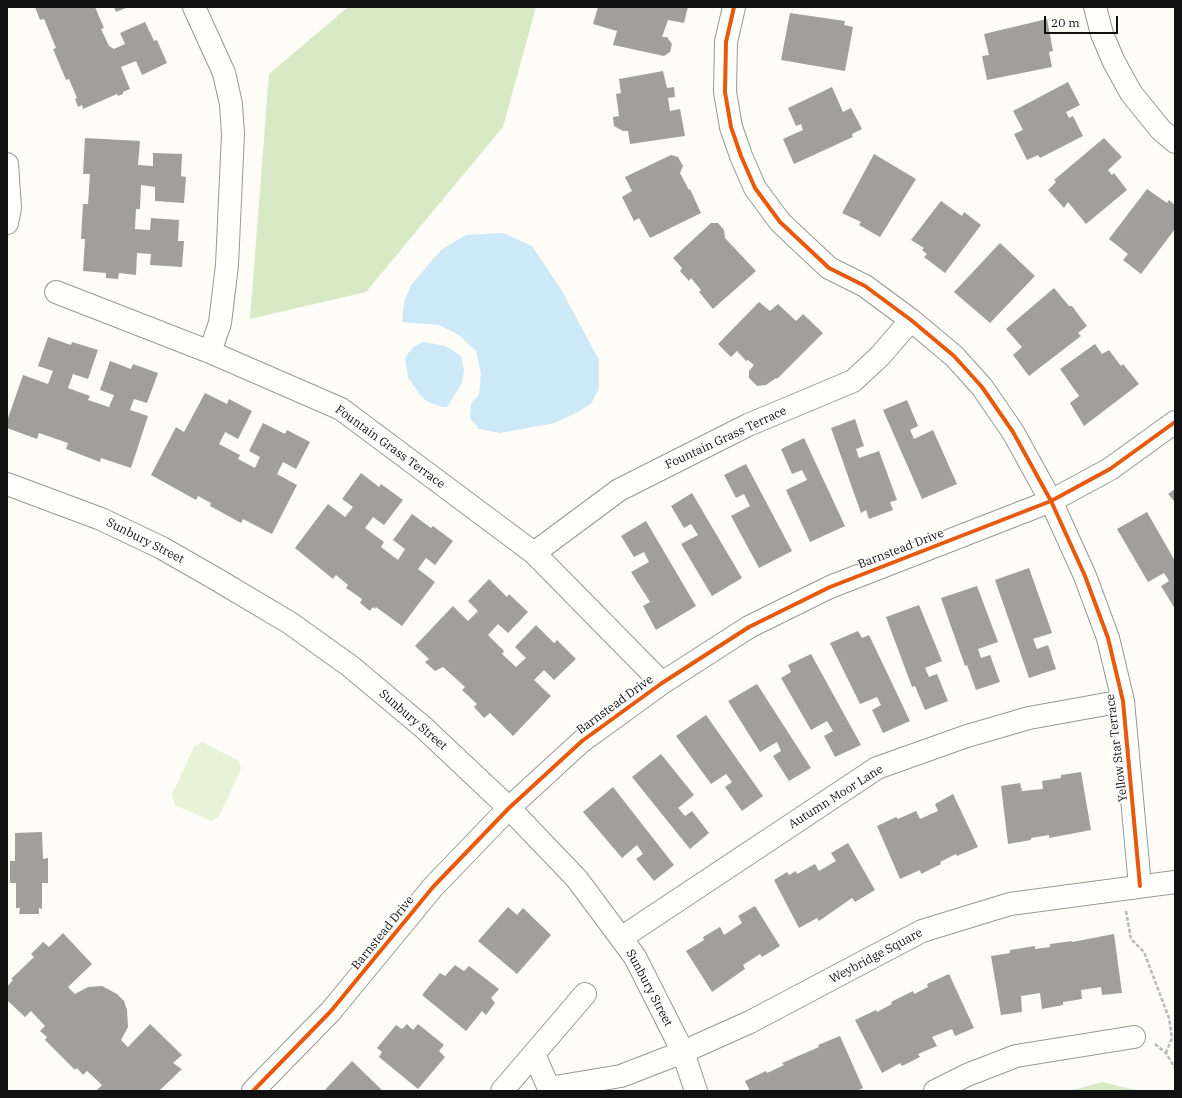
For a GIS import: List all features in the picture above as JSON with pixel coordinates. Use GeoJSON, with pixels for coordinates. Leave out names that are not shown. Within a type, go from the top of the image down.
{"type":"FeatureCollection","features":[{"type":"Feature","properties":{"kind":"street"},"geometry":{"type":"LineString","coordinates":[[194,7],[224,73],[231,104],[233,134],[227,265],[220,323],[210,352]]}},
{"type":"Feature","properties":{"kind":"street"},"geometry":{"type":"LineString","coordinates":[[734,7],[726,42],[725,92],[731,127],[741,156],[755,188],[780,222],[830,268],[865,286],[911,320],[954,356],[982,387],[1013,432],[1051,501]]}},
{"type":"Feature","properties":{"kind":"street"},"geometry":{"type":"LineString","coordinates":[[1095,7],[1102,34],[1131,93],[1161,130],[1175,142]]}},
{"type":"Feature","properties":{"kind":"street"},"geometry":{"type":"LineString","coordinates":[[7,164],[10,208],[7,223]]}},
{"type":"Feature","properties":{"kind":"street","name":"Fountain Grass Terrace"},"geometry":{"type":"LineString","coordinates":[[56,292],[210,352],[341,409],[534,553],[662,683]]}},
{"type":"Feature","properties":{"kind":"street","name":"Fountain Grass Terrace"},"geometry":{"type":"LineString","coordinates":[[534,553],[619,490],[748,425],[853,381],[880,356],[911,320]]}},
{"type":"Feature","properties":{"kind":"street","name":"Barnstead Drive"},"geometry":{"type":"LineString","coordinates":[[253,1091],[331,1011],[434,887],[510,808],[582,742],[662,683],[749,627],[830,587],[1051,501],[1110,469],[1175,422]]}},
{"type":"Feature","properties":{"kind":"street","name":"Sunbury Street"},"geometry":{"type":"LineString","coordinates":[[7,484],[101,519],[155,545],[290,623],[350,666],[423,727],[510,808],[577,879],[634,957],[683,1052],[696,1091]]}},
{"type":"Feature","properties":{"kind":"street","name":"Yellow Star Terrace"},"geometry":{"type":"LineString","coordinates":[[1051,501],[1085,576],[1108,638],[1123,701],[1131,887]]}},
{"type":"Feature","properties":{"kind":"street","name":"Autumn Moor Lane"},"geometry":{"type":"LineString","coordinates":[[621,938],[876,768],[967,736],[1029,718],[1123,701]]}},
{"type":"Feature","properties":{"kind":"street","name":"Weybridge Square"},"geometry":{"type":"LineString","coordinates":[[550,1089],[621,1076],[683,1052],[750,1022],[922,931],[1010,904],[1175,882]]}},
{"type":"Feature","properties":{"kind":"street"},"geometry":{"type":"LineString","coordinates":[[502,1091],[585,994]]}},
{"type":"Feature","properties":{"kind":"street"},"geometry":{"type":"LineString","coordinates":[[935,1091],[967,1075],[1016,1056],[1134,1038]]}},
{"type":"Feature","properties":{"kind":"street"},"geometry":{"type":"LineString","coordinates":[[534,1054],[550,1089]]}},
{"type":"Feature","properties":{"kind":"path"},"geometry":{"type":"LineString","coordinates":[[1131,887],[1131,939],[1144,952],[1169,1018],[1172,1038],[1166,1053]]}},
{"type":"Feature","properties":{"kind":"path"},"geometry":{"type":"LineString","coordinates":[[1134,1038],[1155,1044],[1166,1053],[1175,1068]]}},
{"type":"Feature","properties":{"kind":"green space"},"geometry":{"type":"Polygon","coordinates":[[[348,7],[536,7],[503,127],[366,292],[250,319],[269,74],[348,7]]]}},
{"type":"Feature","properties":{"kind":"green space"},"geometry":{"type":"Polygon","coordinates":[[[202,742],[239,761],[241,769],[219,817],[211,821],[175,805],[172,794],[194,747],[202,742]]]}},
{"type":"Feature","properties":{"kind":"green space"},"geometry":{"type":"Polygon","coordinates":[[[1102,1082],[1114,1085],[1139,1091],[1070,1091],[1102,1082]]]}},
{"type":"Feature","properties":{"kind":"water"},"geometry":{"type":"Polygon","coordinates":[[[503,233],[532,246],[562,291],[599,360],[599,389],[591,404],[555,423],[500,433],[479,429],[470,418],[471,403],[479,395],[481,373],[476,351],[459,335],[439,325],[402,322],[404,302],[411,285],[441,250],[466,235],[503,233]]]}},
{"type":"Feature","properties":{"kind":"water"},"geometry":{"type":"Polygon","coordinates":[[[423,342],[446,346],[461,356],[464,370],[462,383],[447,407],[442,407],[428,402],[420,395],[408,377],[405,358],[413,347],[423,342]]]}},
{"type":"Feature","properties":{"kind":"building"},"geometry":{"type":"Polygon","coordinates":[[[35,7],[95,7],[104,28],[101,29],[109,46],[114,49],[125,44],[120,33],[145,22],[154,41],[157,40],[167,63],[142,75],[136,61],[121,67],[130,89],[123,92],[123,94],[118,96],[117,94],[83,109],[82,105],[78,107],[75,99],[77,98],[69,79],[66,80],[53,49],[56,48],[44,19],[40,20],[35,7]]]}},
{"type":"Feature","properties":{"kind":"building"},"geometry":{"type":"Polygon","coordinates":[[[114,7],[128,7],[116,12],[114,7]]]}},
{"type":"Feature","properties":{"kind":"building"},"geometry":{"type":"Polygon","coordinates":[[[598,7],[688,7],[684,23],[668,20],[662,37],[667,37],[672,44],[670,52],[664,56],[613,45],[617,31],[593,24],[598,7]]]}},
{"type":"Feature","properties":{"kind":"building"},"geometry":{"type":"Polygon","coordinates":[[[790,13],[845,21],[844,25],[853,27],[845,71],[781,60],[790,13]]]}},
{"type":"Feature","properties":{"kind":"building"},"geometry":{"type":"Polygon","coordinates":[[[1047,19],[1053,51],[1049,52],[1052,67],[987,80],[982,56],[989,55],[984,34],[1047,19]]]}},
{"type":"Feature","properties":{"kind":"building"},"geometry":{"type":"Polygon","coordinates":[[[663,71],[667,88],[674,87],[675,97],[668,98],[670,111],[680,109],[685,136],[630,144],[628,131],[623,131],[614,126],[613,117],[619,116],[616,94],[621,93],[619,79],[663,71]]]}},
{"type":"Feature","properties":{"kind":"building"},"geometry":{"type":"Polygon","coordinates":[[[1068,82],[1080,105],[1066,112],[1069,118],[1073,116],[1083,136],[1040,158],[1038,155],[1027,160],[1014,134],[1023,130],[1013,111],[1068,82]]]}},
{"type":"Feature","properties":{"kind":"building"},"geometry":{"type":"Polygon","coordinates":[[[832,87],[843,112],[851,108],[862,129],[852,134],[853,137],[794,164],[783,139],[803,130],[801,124],[796,126],[788,108],[832,87]]]}},
{"type":"Feature","properties":{"kind":"building"},"geometry":{"type":"Polygon","coordinates":[[[85,138],[140,141],[138,165],[153,166],[153,153],[182,154],[181,176],[186,177],[184,203],[155,201],[155,187],[141,185],[140,209],[136,209],[135,229],[150,230],[151,218],[179,220],[178,241],[184,241],[182,267],[150,265],[151,254],[137,253],[136,275],[119,273],[118,279],[106,278],[106,273],[83,271],[85,239],[81,239],[83,204],[88,204],[90,174],[83,174],[85,138]]]}},
{"type":"Feature","properties":{"kind":"building"},"geometry":{"type":"Polygon","coordinates":[[[1104,138],[1122,157],[1108,170],[1112,175],[1114,173],[1127,190],[1086,224],[1068,202],[1064,208],[1048,190],[1056,182],[1054,180],[1104,138]]]}},
{"type":"Feature","properties":{"kind":"building"},"geometry":{"type":"Polygon","coordinates":[[[874,154],[916,179],[880,237],[859,225],[861,222],[842,213],[874,154]]]}},
{"type":"Feature","properties":{"kind":"building"},"geometry":{"type":"Polygon","coordinates":[[[671,155],[678,157],[683,166],[680,173],[689,190],[690,189],[701,213],[650,238],[639,218],[634,221],[622,197],[632,191],[625,177],[671,155]]]}},
{"type":"Feature","properties":{"kind":"building"},"geometry":{"type":"Polygon","coordinates":[[[1147,189],[1167,203],[1169,200],[1175,205],[1175,229],[1141,274],[1123,260],[1128,254],[1109,239],[1147,189]]]}},
{"type":"Feature","properties":{"kind":"building"},"geometry":{"type":"Polygon","coordinates":[[[941,201],[962,216],[964,212],[981,225],[945,273],[924,257],[927,254],[922,250],[924,248],[911,240],[941,201]]]}},
{"type":"Feature","properties":{"kind":"building"},"geometry":{"type":"Polygon","coordinates":[[[711,223],[718,223],[724,230],[725,238],[756,271],[713,309],[699,292],[701,290],[691,278],[689,281],[680,271],[682,268],[673,258],[711,223]]]}},
{"type":"Feature","properties":{"kind":"building"},"geometry":{"type":"Polygon","coordinates":[[[1000,243],[1035,276],[990,323],[954,292],[1000,243]]]}},
{"type":"Feature","properties":{"kind":"building"},"geometry":{"type":"Polygon","coordinates":[[[1054,288],[1069,306],[1072,306],[1087,326],[1078,333],[1081,336],[1029,376],[1013,355],[1022,347],[1006,329],[1054,288]]]}},
{"type":"Feature","properties":{"kind":"building"},"geometry":{"type":"Polygon","coordinates":[[[759,302],[770,311],[778,304],[796,321],[803,314],[823,333],[777,379],[776,378],[766,385],[757,386],[749,378],[749,371],[754,365],[748,360],[746,361],[737,351],[731,357],[718,344],[759,302]]]}},
{"type":"Feature","properties":{"kind":"building"},"geometry":{"type":"Polygon","coordinates":[[[48,337],[71,345],[72,342],[98,350],[88,379],[73,374],[68,388],[90,396],[88,400],[109,407],[114,395],[100,390],[110,361],[131,369],[133,364],[158,373],[147,403],[134,399],[130,410],[148,416],[131,468],[101,458],[100,462],[66,449],[68,443],[39,433],[37,439],[7,428],[7,421],[23,375],[48,384],[53,371],[38,366],[48,337]]]}},
{"type":"Feature","properties":{"kind":"building"},"geometry":{"type":"Polygon","coordinates":[[[1095,344],[1102,354],[1109,350],[1121,366],[1123,364],[1139,384],[1084,426],[1070,403],[1079,396],[1060,369],[1095,344]]]}},
{"type":"Feature","properties":{"kind":"building"},"geometry":{"type":"Polygon","coordinates":[[[205,393],[227,404],[229,399],[252,411],[238,439],[225,432],[219,444],[240,455],[238,459],[255,468],[260,457],[249,451],[263,423],[285,434],[287,430],[310,442],[296,469],[283,462],[277,474],[297,485],[272,534],[243,519],[241,523],[210,506],[211,503],[198,496],[196,500],[151,475],[176,427],[184,432],[205,393]]]}},
{"type":"Feature","properties":{"kind":"building"},"geometry":{"type":"Polygon","coordinates":[[[907,400],[918,426],[910,430],[914,439],[933,430],[957,484],[922,499],[883,410],[907,400]]]}},
{"type":"Feature","properties":{"kind":"building"},"geometry":{"type":"Polygon","coordinates":[[[855,419],[864,446],[856,449],[859,458],[879,451],[897,500],[890,502],[893,510],[869,519],[866,510],[861,513],[831,428],[855,419]]]}},
{"type":"Feature","properties":{"kind":"building"},"geometry":{"type":"Polygon","coordinates":[[[804,438],[845,526],[810,542],[786,490],[807,480],[802,470],[792,474],[781,449],[804,438]]]}},
{"type":"Feature","properties":{"kind":"building"},"geometry":{"type":"Polygon","coordinates":[[[746,464],[792,551],[759,568],[731,516],[750,506],[744,494],[736,498],[724,475],[746,464]]]}},
{"type":"Feature","properties":{"kind":"building"},"geometry":{"type":"Polygon","coordinates":[[[361,473],[379,487],[381,484],[403,500],[384,525],[373,517],[365,528],[384,542],[381,547],[398,560],[405,549],[393,540],[412,514],[431,528],[433,526],[453,541],[435,565],[426,558],[418,569],[435,582],[402,626],[376,607],[375,609],[373,607],[370,611],[360,603],[362,599],[346,588],[348,585],[336,575],[333,579],[295,548],[328,504],[345,517],[353,507],[342,499],[361,473]]]}},
{"type":"Feature","properties":{"kind":"building"},"geometry":{"type":"Polygon","coordinates":[[[1175,489],[1175,502],[1168,494],[1175,489]]]}},
{"type":"Feature","properties":{"kind":"building"},"geometry":{"type":"Polygon","coordinates":[[[692,493],[742,578],[712,596],[681,544],[698,535],[691,524],[684,528],[671,506],[692,493]]]}},
{"type":"Feature","properties":{"kind":"building"},"geometry":{"type":"Polygon","coordinates":[[[1147,512],[1175,561],[1175,609],[1161,586],[1169,581],[1164,573],[1148,582],[1117,529],[1147,512]]]}},
{"type":"Feature","properties":{"kind":"building"},"geometry":{"type":"Polygon","coordinates":[[[646,521],[696,606],[656,630],[643,606],[650,602],[631,572],[649,562],[644,552],[634,557],[621,536],[646,521]]]}},
{"type":"Feature","properties":{"kind":"building"},"geometry":{"type":"Polygon","coordinates":[[[1029,568],[1052,633],[1033,639],[1037,649],[1048,645],[1056,669],[1029,678],[995,580],[1029,568]]]}},
{"type":"Feature","properties":{"kind":"building"},"geometry":{"type":"Polygon","coordinates":[[[489,579],[507,597],[509,594],[528,612],[508,633],[498,624],[488,635],[504,651],[502,654],[516,667],[526,658],[515,647],[536,625],[554,643],[557,640],[576,659],[554,680],[544,670],[534,680],[551,696],[513,736],[490,713],[484,718],[474,707],[477,704],[462,690],[465,687],[443,667],[435,671],[425,662],[429,659],[415,646],[453,606],[468,621],[478,611],[468,601],[489,579]]]}},
{"type":"Feature","properties":{"kind":"building"},"geometry":{"type":"Polygon","coordinates":[[[977,586],[998,642],[978,649],[981,658],[990,655],[1000,682],[976,690],[967,665],[965,666],[941,598],[977,586]]]}},
{"type":"Feature","properties":{"kind":"building"},"geometry":{"type":"Polygon","coordinates":[[[919,605],[942,661],[925,668],[929,677],[937,674],[948,701],[925,710],[915,686],[912,687],[886,617],[919,605]]]}},
{"type":"Feature","properties":{"kind":"building"},"geometry":{"type":"Polygon","coordinates":[[[858,631],[862,638],[869,635],[910,721],[883,733],[872,710],[881,705],[877,697],[860,704],[830,643],[858,631]]]}},
{"type":"Feature","properties":{"kind":"building"},"geometry":{"type":"Polygon","coordinates":[[[811,654],[861,745],[835,757],[824,736],[833,731],[827,721],[811,730],[781,678],[791,672],[788,665],[811,654]]]}},
{"type":"Feature","properties":{"kind":"building"},"geometry":{"type":"Polygon","coordinates":[[[757,684],[811,768],[789,781],[773,756],[781,751],[777,742],[760,752],[728,701],[757,684]]]}},
{"type":"Feature","properties":{"kind":"building"},"geometry":{"type":"Polygon","coordinates":[[[706,715],[763,796],[742,811],[725,787],[732,782],[726,774],[711,784],[676,736],[706,715]]]}},
{"type":"Feature","properties":{"kind":"building"},"geometry":{"type":"Polygon","coordinates":[[[661,754],[694,795],[678,808],[685,816],[692,811],[709,833],[690,849],[632,777],[661,754]]]}},
{"type":"Feature","properties":{"kind":"building"},"geometry":{"type":"Polygon","coordinates":[[[1081,772],[1091,830],[1049,838],[1049,835],[1031,838],[1031,840],[1008,844],[1001,786],[1020,783],[1022,791],[1043,789],[1042,781],[1061,778],[1061,775],[1081,772]]]}},
{"type":"Feature","properties":{"kind":"building"},"geometry":{"type":"Polygon","coordinates":[[[613,787],[674,865],[654,881],[636,859],[643,854],[637,845],[622,858],[583,812],[613,787]]]}},
{"type":"Feature","properties":{"kind":"building"},"geometry":{"type":"Polygon","coordinates":[[[953,794],[978,847],[957,856],[956,854],[940,862],[941,864],[921,874],[920,870],[900,879],[877,826],[896,817],[898,819],[916,811],[920,819],[938,811],[935,804],[953,794]]]}},
{"type":"Feature","properties":{"kind":"building"},"geometry":{"type":"Polygon","coordinates":[[[42,832],[43,859],[48,858],[48,883],[42,883],[42,909],[39,908],[39,914],[19,914],[20,908],[16,908],[16,883],[10,883],[10,861],[15,861],[15,833],[42,832]]]}},
{"type":"Feature","properties":{"kind":"building"},"geometry":{"type":"Polygon","coordinates":[[[848,843],[875,890],[855,902],[852,898],[819,921],[817,918],[799,928],[774,880],[787,872],[789,875],[796,871],[797,874],[815,864],[819,871],[836,861],[831,853],[848,843]]]}},
{"type":"Feature","properties":{"kind":"building"},"geometry":{"type":"Polygon","coordinates":[[[755,906],[780,946],[762,957],[760,954],[743,965],[745,969],[712,992],[686,951],[704,940],[703,937],[720,927],[724,935],[742,923],[738,916],[755,906]]]}},
{"type":"Feature","properties":{"kind":"building"},"geometry":{"type":"Polygon","coordinates":[[[508,907],[517,915],[523,908],[551,935],[517,974],[478,941],[508,907]]]}},
{"type":"Feature","properties":{"kind":"building"},"geometry":{"type":"Polygon","coordinates":[[[63,933],[92,964],[68,987],[75,994],[88,987],[102,986],[117,994],[124,1001],[127,1010],[128,1027],[121,1040],[128,1047],[150,1024],[182,1055],[173,1063],[182,1069],[159,1091],[96,1091],[102,1085],[87,1071],[83,1075],[77,1068],[75,1070],[45,1040],[47,1037],[40,1031],[45,1026],[31,1011],[25,1017],[7,1000],[7,987],[13,980],[11,979],[34,957],[31,954],[43,942],[49,947],[63,933]]]}},
{"type":"Feature","properties":{"kind":"building"},"geometry":{"type":"Polygon","coordinates":[[[1114,934],[1122,993],[1102,995],[1101,987],[1081,990],[1082,999],[1063,1002],[1063,1005],[1042,1009],[1040,993],[1021,996],[1022,1012],[1001,1015],[991,956],[1010,953],[1010,950],[1035,946],[1035,949],[1050,947],[1050,944],[1072,942],[1114,934]]]}},
{"type":"Feature","properties":{"kind":"building"},"geometry":{"type":"Polygon","coordinates":[[[455,965],[464,971],[469,966],[499,989],[491,998],[495,1003],[486,1015],[482,1011],[466,1031],[422,995],[440,973],[445,976],[455,965]]]}},
{"type":"Feature","properties":{"kind":"building"},"geometry":{"type":"Polygon","coordinates":[[[949,974],[974,1028],[955,1036],[952,1029],[932,1037],[937,1046],[918,1054],[920,1057],[902,1066],[900,1063],[882,1073],[855,1020],[876,1010],[877,1012],[892,1004],[891,1002],[913,991],[914,994],[928,987],[927,984],[949,974]]]}},
{"type":"Feature","properties":{"kind":"building"},"geometry":{"type":"Polygon","coordinates":[[[407,1024],[413,1030],[418,1024],[444,1045],[439,1051],[445,1057],[418,1089],[379,1057],[382,1052],[377,1048],[396,1025],[402,1029],[407,1024]]]}},
{"type":"Feature","properties":{"kind":"building"},"geometry":{"type":"Polygon","coordinates":[[[840,1036],[863,1088],[857,1091],[750,1091],[745,1081],[766,1071],[767,1073],[784,1065],[782,1063],[840,1036]]]}},
{"type":"Feature","properties":{"kind":"building"},"geometry":{"type":"Polygon","coordinates":[[[352,1061],[383,1091],[324,1091],[352,1061]]]}},
{"type":"Feature","properties":{"kind":"cycle path"},"geometry":{"type":"LineString","coordinates":[[734,7],[726,42],[725,92],[731,127],[741,156],[755,188],[780,222],[829,268],[865,286],[911,320],[954,356],[982,387],[1013,432],[1051,501],[1085,576],[1108,638],[1123,701],[1140,886]]}},
{"type":"Feature","properties":{"kind":"cycle path"},"geometry":{"type":"LineString","coordinates":[[253,1091],[331,1011],[433,887],[509,808],[582,741],[662,683],[749,627],[830,587],[1051,501],[1110,469],[1175,422]]}}]}
